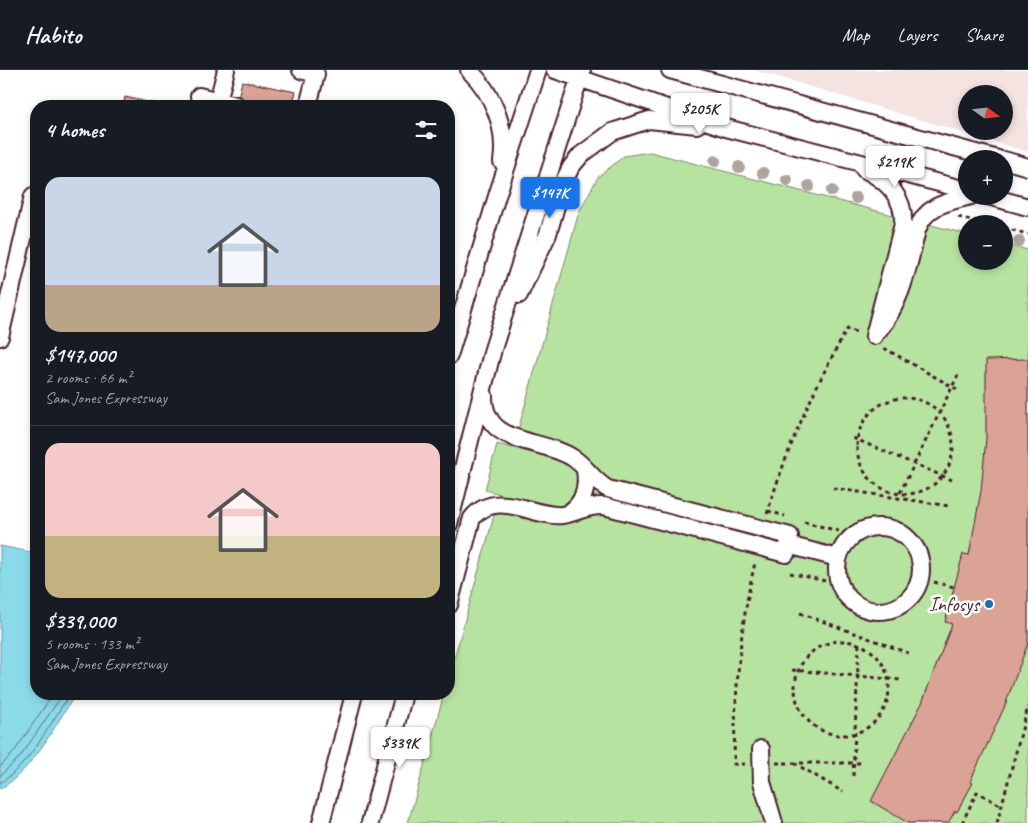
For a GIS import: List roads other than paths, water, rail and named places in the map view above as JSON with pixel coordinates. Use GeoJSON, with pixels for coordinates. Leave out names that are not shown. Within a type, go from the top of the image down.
{"type":"FeatureCollection","features":[{"type":"Feature","properties":{"kind":"street"},"geometry":{"type":"LineString","coordinates":[[218,100],[226,70]]}},
{"type":"Feature","properties":{"kind":"street"},"geometry":{"type":"LineString","coordinates":[[301,70],[316,74],[310,100]]}},
{"type":"Feature","properties":{"kind":"street"},"geometry":{"type":"LineString","coordinates":[[469,70],[486,89],[502,130],[504,148],[497,196]]}},
{"type":"Feature","properties":{"kind":"street"},"geometry":{"type":"LineString","coordinates":[[455,336],[497,196],[538,70]]}},
{"type":"Feature","properties":{"kind":"street"},"geometry":{"type":"LineString","coordinates":[[555,70],[580,75],[726,128],[958,188]]}},
{"type":"Feature","properties":{"kind":"street"},"geometry":{"type":"LineString","coordinates":[[670,70],[965,150]]}},
{"type":"Feature","properties":{"kind":"street"},"geometry":{"type":"LineString","coordinates":[[455,500],[493,349],[580,75]]}},
{"type":"Feature","properties":{"kind":"street"},"geometry":{"type":"LineString","coordinates":[[198,96],[214,100]]}},
{"type":"Feature","properties":{"kind":"street"},"geometry":{"type":"LineString","coordinates":[[493,349],[548,234],[562,185],[571,167],[581,154],[612,132],[649,120],[726,128]]}},
{"type":"Feature","properties":{"kind":"street"},"geometry":{"type":"LineString","coordinates":[[832,155],[873,174],[890,186],[909,228],[896,305],[874,336],[909,228],[936,206],[958,200]]}},
{"type":"Feature","properties":{"kind":"street"},"geometry":{"type":"LineString","coordinates":[[1013,163],[1028,167]]}},
{"type":"Feature","properties":{"kind":"street"},"geometry":{"type":"LineString","coordinates":[[1013,202],[1028,206]]}},
{"type":"Feature","properties":{"kind":"street"},"geometry":{"type":"LineString","coordinates":[[0,337],[30,209]]}},
{"type":"Feature","properties":{"kind":"street"},"geometry":{"type":"LineString","coordinates":[[486,375],[484,404],[488,419],[493,426],[502,432],[571,457],[595,482],[608,489],[788,545]]}},
{"type":"Feature","properties":{"kind":"street"},"geometry":{"type":"LineString","coordinates":[[569,513],[584,497],[586,484],[585,470]]}},
{"type":"Feature","properties":{"kind":"street"},"geometry":{"type":"LineString","coordinates":[[455,581],[469,525],[476,513],[501,505],[526,507],[554,514],[569,513],[589,506],[604,506],[788,545],[838,558]]}},
{"type":"Feature","properties":{"kind":"street"},"geometry":{"type":"LineString","coordinates":[[879,526],[897,531],[905,536],[917,550],[920,560],[920,578],[917,588],[905,602],[888,610],[869,610],[852,602],[839,584],[836,569],[838,558],[845,542],[854,535],[869,528],[879,526]]}},
{"type":"Feature","properties":{"kind":"street"},"geometry":{"type":"LineString","coordinates":[[321,823],[352,700]]}},
{"type":"Feature","properties":{"kind":"street"},"geometry":{"type":"LineString","coordinates":[[370,823],[402,700]]}},
{"type":"Feature","properties":{"kind":"street"},"geometry":{"type":"LineString","coordinates":[[761,749],[763,788],[774,823]]}},
{"type":"Feature","properties":{"kind":"water"},"geometry":{"type":"Polygon","coordinates":[[[0,546],[30,552],[30,700],[72,700],[33,759],[0,789],[0,546]]]}},
{"type":"Feature","properties":{"kind":"place","name":"Infosys"},"geometry":{"type":"Point","coordinates":[989,604]}}]}
